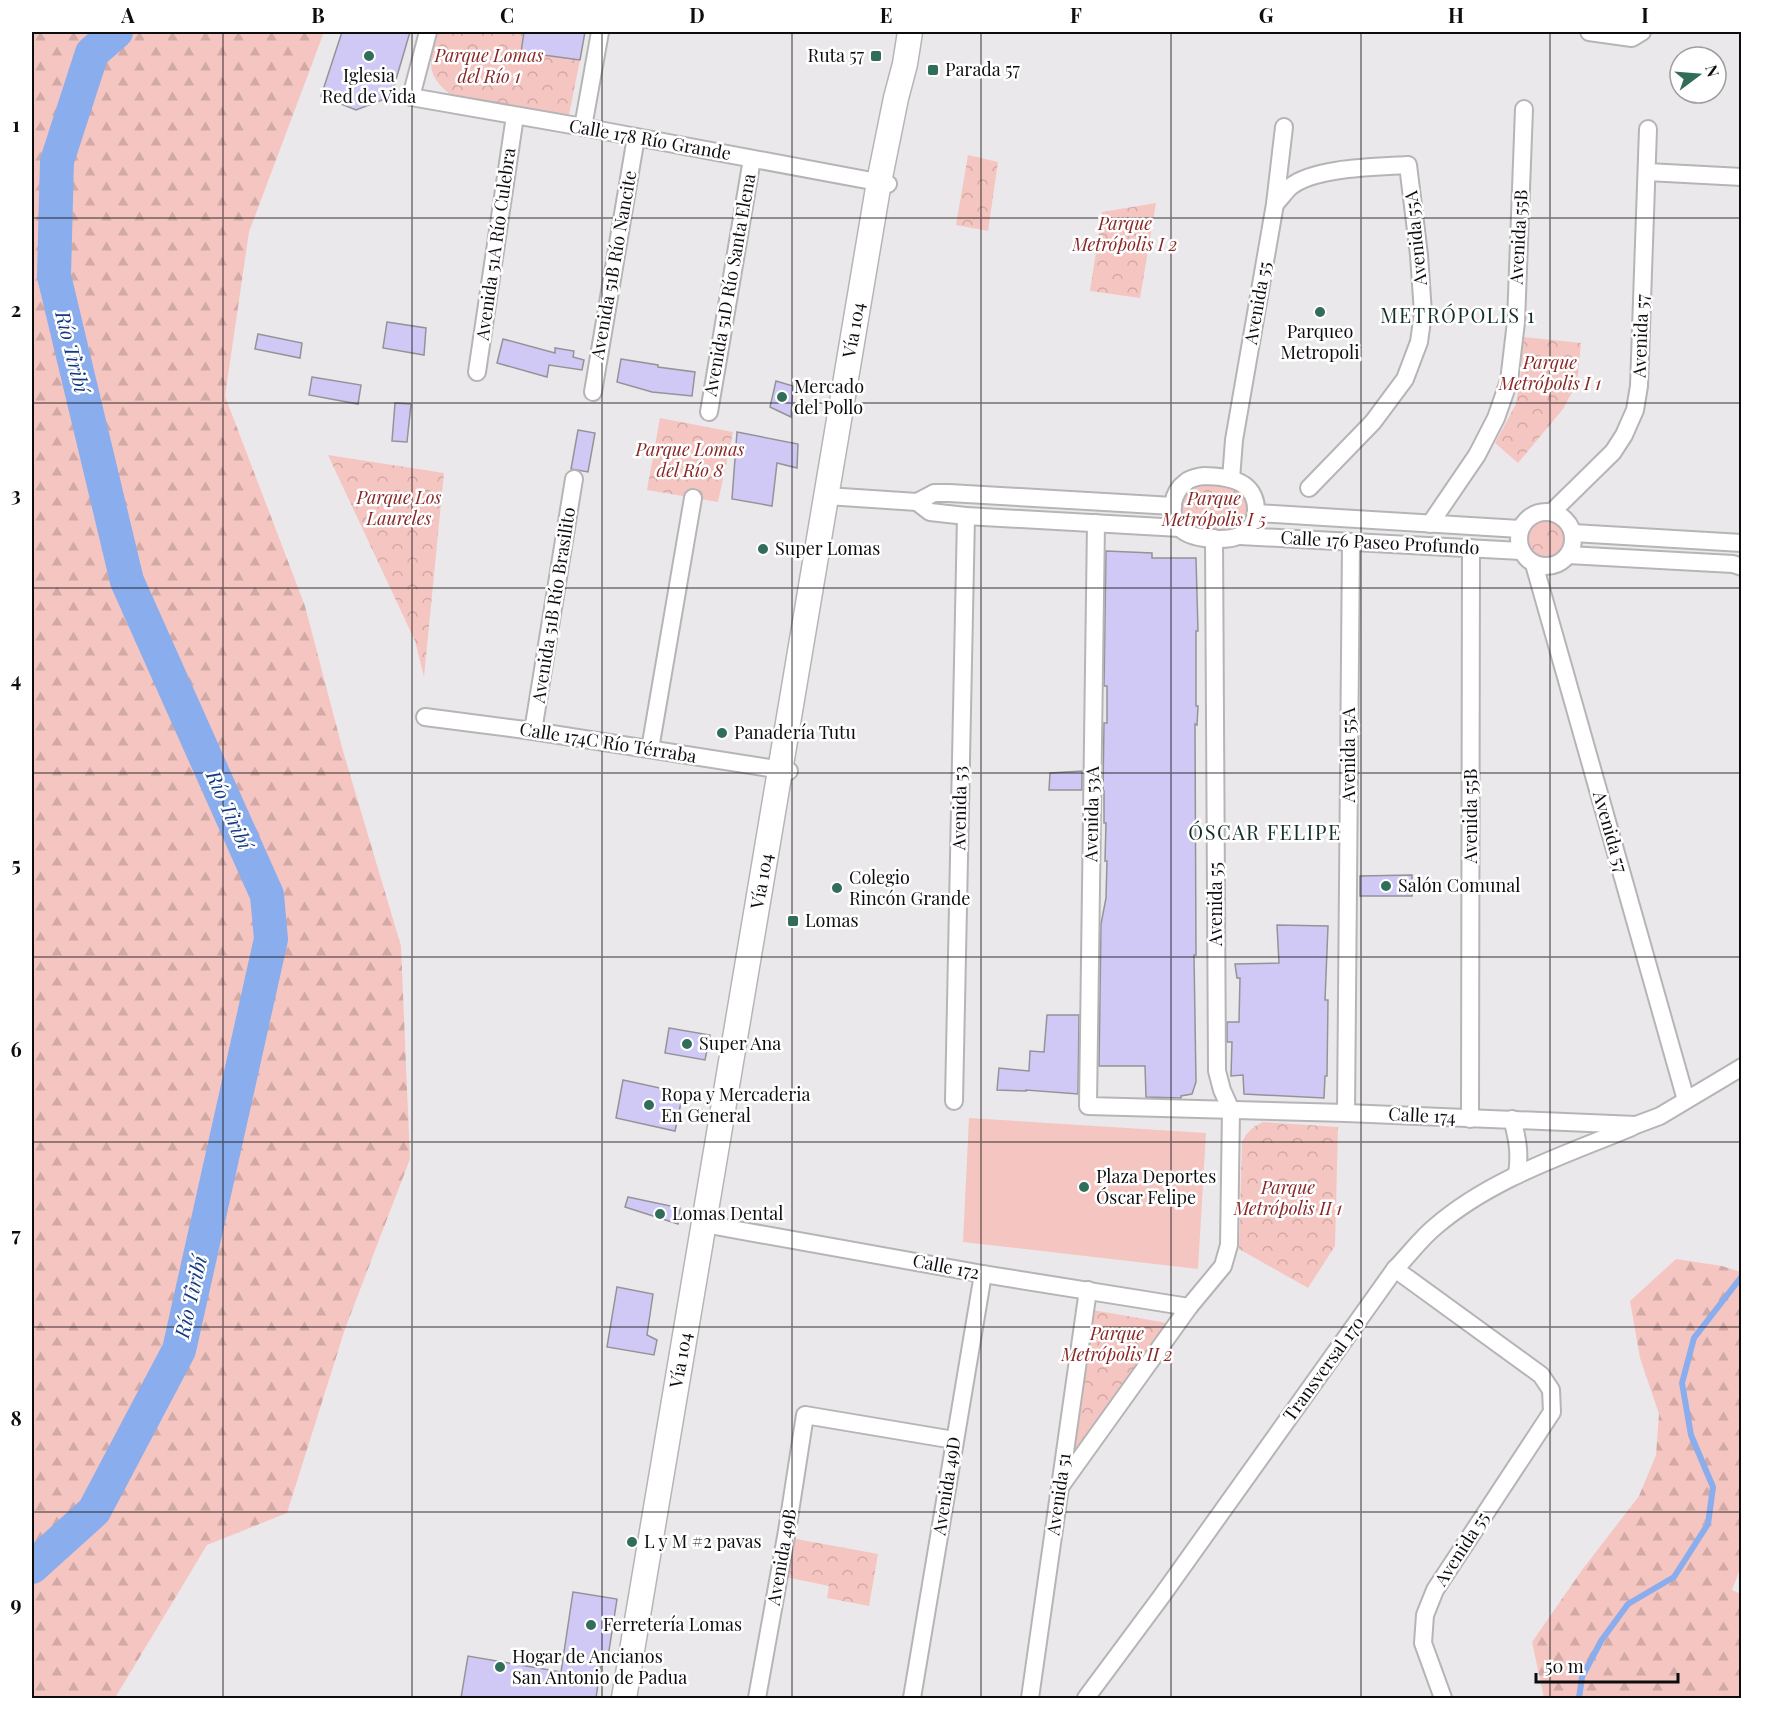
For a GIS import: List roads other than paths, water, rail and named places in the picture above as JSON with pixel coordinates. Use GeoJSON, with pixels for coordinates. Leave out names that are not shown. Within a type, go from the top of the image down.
{"type":"FeatureCollection","features":[{"type":"Feature","properties":{"kind":"main road","name":"Vía 104"},"geometry":{"type":"LineString","coordinates":[[634,1698],[709,1225],[884,183],[896,98],[910,32]]}},
{"type":"Feature","properties":{"kind":"main road","name":"Vía 104"},"geometry":{"type":"LineString","coordinates":[[624,1698],[709,1225]]}},
{"type":"Feature","properties":{"kind":"street","name":"Calle 178 Río Grande"},"geometry":{"type":"LineString","coordinates":[[428,32],[411,97],[884,183]]}},
{"type":"Feature","properties":{"kind":"street"},"geometry":{"type":"LineString","coordinates":[[583,127],[600,32]]}},
{"type":"Feature","properties":{"kind":"street"},"geometry":{"type":"LineString","coordinates":[[1589,32],[1632,38],[1641,33]]}},
{"type":"Feature","properties":{"kind":"street","name":"Avenida 55B"},"geometry":{"type":"LineString","coordinates":[[1430,524],[1487,437],[1509,381],[1516,322],[1524,109]]}},
{"type":"Feature","properties":{"kind":"street","name":"Avenida 51A Río Culebra"},"geometry":{"type":"LineString","coordinates":[[477,372],[515,116]]}},
{"type":"Feature","properties":{"kind":"street","name":"Avenida 55"},"geometry":{"type":"LineString","coordinates":[[1231,479],[1234,440],[1275,204],[1284,128]]}},
{"type":"Feature","properties":{"kind":"street","name":"Avenida 57"},"geometry":{"type":"LineString","coordinates":[[1552,512],[1613,452],[1624,435],[1635,410],[1639,386],[1648,129]]}},
{"type":"Feature","properties":{"kind":"street","name":"Avenida 51B Río Nancite"},"geometry":{"type":"LineString","coordinates":[[593,392],[636,137]]}},
{"type":"Feature","properties":{"kind":"street","name":"Avenida 51D Río Santa Elena"},"geometry":{"type":"LineString","coordinates":[[709,412],[752,159]]}},
{"type":"Feature","properties":{"kind":"street","name":"Avenida 55A"},"geometry":{"type":"LineString","coordinates":[[1275,204],[1291,186],[1334,170],[1408,165],[1419,255],[1423,313],[1419,342],[1405,379],[1386,405],[1373,422],[1309,488]]}},
{"type":"Feature","properties":{"kind":"street"},"geometry":{"type":"LineString","coordinates":[[1647,172],[1742,177]]}},
{"type":"Feature","properties":{"kind":"street"},"geometry":{"type":"LineString","coordinates":[[1203,476],[1231,479],[1245,486],[1252,494],[1256,513],[1254,524],[1248,531],[1229,539],[1190,535],[1180,528],[1173,506],[1175,494],[1186,481],[1203,476]]}},
{"type":"Feature","properties":{"kind":"street","name":"Avenida 51B Río Brasilito"},"geometry":{"type":"LineString","coordinates":[[533,731],[574,479]]}},
{"type":"Feature","properties":{"kind":"street"},"geometry":{"type":"LineString","coordinates":[[832,496],[917,502],[934,493],[950,493],[1173,506]]}},
{"type":"Feature","properties":{"kind":"street"},"geometry":{"type":"LineString","coordinates":[[650,749],[693,498]]}},
{"type":"Feature","properties":{"kind":"street"},"geometry":{"type":"LineString","coordinates":[[917,502],[930,512],[966,516],[1180,528]]}},
{"type":"Feature","properties":{"kind":"street"},"geometry":{"type":"LineString","coordinates":[[1542,511],[1552,512],[1561,516],[1568,523],[1573,533],[1573,544],[1562,562],[1543,567],[1527,559],[1521,551],[1518,536],[1525,520],[1533,514],[1542,511]]}},
{"type":"Feature","properties":{"kind":"street","name":"Calle 176 Paseo Profundo"},"geometry":{"type":"LineString","coordinates":[[1256,513],[1520,529]]}},
{"type":"Feature","properties":{"kind":"street","name":"Avenida 53"},"geometry":{"type":"LineString","coordinates":[[954,1101],[966,516]]}},
{"type":"Feature","properties":{"kind":"street","name":"Avenida 53A"},"geometry":{"type":"LineString","coordinates":[[1088,1106],[1096,523]]}},
{"type":"Feature","properties":{"kind":"street"},"geometry":{"type":"LineString","coordinates":[[1573,533],[1742,543]]}},
{"type":"Feature","properties":{"kind":"street","name":"Calle 176 Paseo Profundo"},"geometry":{"type":"LineString","coordinates":[[1240,536],[1521,551]]}},
{"type":"Feature","properties":{"kind":"street","name":"Avenida 55"},"geometry":{"type":"LineString","coordinates":[[1189,1307],[1223,1266],[1229,1245],[1231,1110],[1217,1071],[1214,538]]}},
{"type":"Feature","properties":{"kind":"street","name":"Avenida 55A"},"geometry":{"type":"LineString","coordinates":[[1346,1113],[1350,542]]}},
{"type":"Feature","properties":{"kind":"street","name":"Avenida 55B"},"geometry":{"type":"LineString","coordinates":[[1470,1119],[1471,548]]}},
{"type":"Feature","properties":{"kind":"street"},"geometry":{"type":"LineString","coordinates":[[1568,555],[1742,567]]}},
{"type":"Feature","properties":{"kind":"street","name":"Avenida 57"},"geometry":{"type":"LineString","coordinates":[[1534,564],[1686,1100]]}},
{"type":"Feature","properties":{"kind":"street","name":"Calle 174C Río Térraba"},"geometry":{"type":"LineString","coordinates":[[425,717],[533,731],[785,770]]}},
{"type":"Feature","properties":{"kind":"street","name":"Calle 174"},"geometry":{"type":"LineString","coordinates":[[1088,1106],[1346,1113],[1636,1125],[1660,1116],[1742,1067]]}},
{"type":"Feature","properties":{"kind":"street"},"geometry":{"type":"LineString","coordinates":[[1512,1119],[1518,1140],[1517,1175]]}},
{"type":"Feature","properties":{"kind":"street","name":"Transversal 170"},"geometry":{"type":"LineString","coordinates":[[1086,1698],[1161,1597],[1395,1269],[1435,1226],[1482,1193],[1517,1175],[1636,1125]]}},
{"type":"Feature","properties":{"kind":"street","name":"Calle 172"},"geometry":{"type":"LineString","coordinates":[[709,1225],[983,1274],[1189,1307]]}},
{"type":"Feature","properties":{"kind":"street","name":"Avenida 55"},"geometry":{"type":"LineString","coordinates":[[1395,1269],[1541,1375],[1551,1390],[1552,1412],[1435,1590],[1425,1615],[1423,1643],[1443,1698]]}},
{"type":"Feature","properties":{"kind":"street","name":"Avenida 49D"},"geometry":{"type":"LineString","coordinates":[[912,1698],[983,1274]]}},
{"type":"Feature","properties":{"kind":"street","name":"Avenida 51"},"geometry":{"type":"LineString","coordinates":[[1030,1698],[1088,1290]]}},
{"type":"Feature","properties":{"kind":"street"},"geometry":{"type":"LineString","coordinates":[[1060,1486],[1189,1307]]}},
{"type":"Feature","properties":{"kind":"street","name":"Avenida 49B"},"geometry":{"type":"LineString","coordinates":[[757,1698],[805,1414],[954,1440]]}},
{"type":"Feature","properties":{"kind":"waterway","name":"Río Tiribí"},"geometry":{"type":"LineString","coordinates":[[32,1567],[94,1511],[179,1350],[271,939],[267,895],[127,581],[54,276],[57,161],[92,53],[116,32]]}},
{"type":"Feature","properties":{"kind":"waterway"},"geometry":{"type":"LineString","coordinates":[[1579,1698],[1582,1677],[1601,1641],[1628,1604],[1674,1577],[1708,1524],[1713,1487],[1691,1435],[1682,1383],[1694,1338],[1742,1276]]}},
{"type":"Feature","properties":{"kind":"place","name":"Iglesia Red de Vida"},"geometry":{"type":"Point","coordinates":[369,56]}},
{"type":"Feature","properties":{"kind":"place","name":"Ruta 57"},"geometry":{"type":"Point","coordinates":[876,56]}},
{"type":"Feature","properties":{"kind":"place","name":"Parada 57"},"geometry":{"type":"Point","coordinates":[933,70]}},
{"type":"Feature","properties":{"kind":"place","name":"Parqueo Metropoli"},"geometry":{"type":"Point","coordinates":[1320,312]}},
{"type":"Feature","properties":{"kind":"place","name":"Mercado del Pollo"},"geometry":{"type":"Point","coordinates":[782,397]}},
{"type":"Feature","properties":{"kind":"place","name":"Super Lomas"},"geometry":{"type":"Point","coordinates":[763,549]}},
{"type":"Feature","properties":{"kind":"place","name":"Panadería Tutu"},"geometry":{"type":"Point","coordinates":[722,733]}},
{"type":"Feature","properties":{"kind":"place","name":"Salón Comunal"},"geometry":{"type":"Point","coordinates":[1386,886]}},
{"type":"Feature","properties":{"kind":"place","name":"Colegio Rincón Grande"},"geometry":{"type":"Point","coordinates":[837,888]}},
{"type":"Feature","properties":{"kind":"place","name":"Lomas"},"geometry":{"type":"Point","coordinates":[793,921]}},
{"type":"Feature","properties":{"kind":"place","name":"Super Ana"},"geometry":{"type":"Point","coordinates":[687,1044]}},
{"type":"Feature","properties":{"kind":"place","name":"Ropa y Mercaderia En General"},"geometry":{"type":"Point","coordinates":[649,1105]}},
{"type":"Feature","properties":{"kind":"place","name":"Plaza Deportes Óscar Felipe"},"geometry":{"type":"Point","coordinates":[1084,1187]}},
{"type":"Feature","properties":{"kind":"place","name":"Lomas Dental"},"geometry":{"type":"Point","coordinates":[660,1214]}},
{"type":"Feature","properties":{"kind":"place","name":"L y M #2 pavas"},"geometry":{"type":"Point","coordinates":[632,1542]}},
{"type":"Feature","properties":{"kind":"place","name":"Ferretería Lomas"},"geometry":{"type":"Point","coordinates":[591,1625]}},
{"type":"Feature","properties":{"kind":"place","name":"Hogar de Ancianos San Antonio de Padua"},"geometry":{"type":"Point","coordinates":[500,1667]}},
{"type":"Feature","properties":{"kind":"district","name":"METRÓPOLIS 1"},"geometry":{"type":"Point","coordinates":[1458,316]}},
{"type":"Feature","properties":{"kind":"district","name":"ÓSCAR FELIPE"},"geometry":{"type":"Point","coordinates":[1265,833]}},
{"type":"Feature","properties":{"kind":"park label","name":"Parque Lomas del Río 1"},"geometry":{"type":"Point","coordinates":[489,66]}},
{"type":"Feature","properties":{"kind":"park label","name":"Parque Metrópolis I 2"},"geometry":{"type":"Point","coordinates":[1125,234]}},
{"type":"Feature","properties":{"kind":"park label","name":"Parque Metrópolis I 1"},"geometry":{"type":"Point","coordinates":[1550,373]}},
{"type":"Feature","properties":{"kind":"park label","name":"Parque Lomas del Río 8"},"geometry":{"type":"Point","coordinates":[690,460]}},
{"type":"Feature","properties":{"kind":"park label","name":"Parque Los Laureles"},"geometry":{"type":"Point","coordinates":[399,508]}},
{"type":"Feature","properties":{"kind":"park label","name":"Parque Metrópolis I 5"},"geometry":{"type":"Point","coordinates":[1214,509]}},
{"type":"Feature","properties":{"kind":"park label","name":"Parque Metrópolis II 1"},"geometry":{"type":"Point","coordinates":[1288,1198]}},
{"type":"Feature","properties":{"kind":"park label","name":"Parque Metrópolis II 2"},"geometry":{"type":"Point","coordinates":[1117,1344]}}]}
